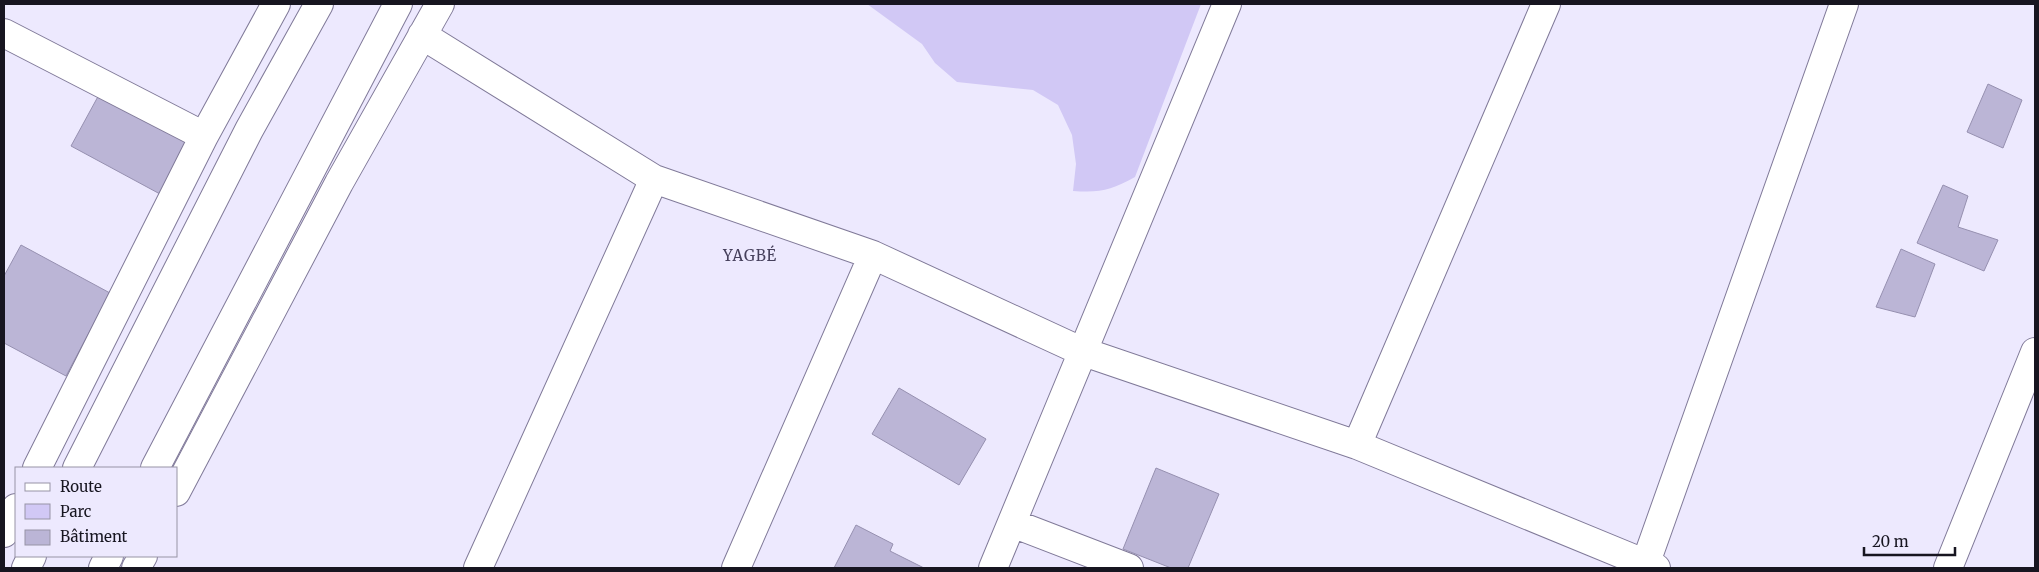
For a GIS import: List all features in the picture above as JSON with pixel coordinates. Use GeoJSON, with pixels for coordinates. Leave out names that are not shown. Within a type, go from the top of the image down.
{"type":"FeatureCollection","features":[{"type":"Feature","properties":{"kind":"street"},"geometry":{"type":"LineString","coordinates":[[37,467],[204,136],[276,4]]}},
{"type":"Feature","properties":{"kind":"street"},"geometry":{"type":"LineString","coordinates":[[78,467],[249,130],[319,4]]}},
{"type":"Feature","properties":{"kind":"street"},"geometry":{"type":"LineString","coordinates":[[156,467],[398,4]]}},
{"type":"Feature","properties":{"kind":"street"},"geometry":{"type":"LineString","coordinates":[[178,488],[339,182],[440,4]]}},
{"type":"Feature","properties":{"kind":"street"},"geometry":{"type":"LineString","coordinates":[[993,568],[1081,350],[1227,4]]}},
{"type":"Feature","properties":{"kind":"street"},"geometry":{"type":"LineString","coordinates":[[1357,445],[1546,4]]}},
{"type":"Feature","properties":{"kind":"street"},"geometry":{"type":"LineString","coordinates":[[422,35],[654,179],[873,255],[1081,350],[1357,445],[1650,567],[1844,4]]}},
{"type":"Feature","properties":{"kind":"street"},"geometry":{"type":"LineString","coordinates":[[4,32],[204,136]]}},
{"type":"Feature","properties":{"kind":"street"},"geometry":{"type":"LineString","coordinates":[[478,568],[654,179]]}},
{"type":"Feature","properties":{"kind":"street"},"geometry":{"type":"LineString","coordinates":[[736,568],[873,255]]}},
{"type":"Feature","properties":{"kind":"street"},"geometry":{"type":"LineString","coordinates":[[1948,568],[2035,352]]}},
{"type":"Feature","properties":{"kind":"street"},"geometry":{"type":"LineString","coordinates":[[4,533],[15,510]]}},
{"type":"Feature","properties":{"kind":"street"},"geometry":{"type":"LineString","coordinates":[[1012,523],[1129,568]]}},
{"type":"Feature","properties":{"kind":"street"},"geometry":{"type":"LineString","coordinates":[[136,568],[142,557]]}},
{"type":"Feature","properties":{"kind":"green space"},"geometry":{"type":"Polygon","coordinates":[[[867,4],[1201,4],[1135,177],[1105,190],[1083,192],[1073,191],[1076,164],[1072,135],[1058,105],[1033,90],[957,82],[935,63],[922,44],[867,4]]]}},
{"type":"Feature","properties":{"kind":"building"},"geometry":{"type":"Polygon","coordinates":[[[1988,84],[2022,100],[2003,148],[1967,132],[1988,84]]]}},
{"type":"Feature","properties":{"kind":"building"},"geometry":{"type":"Polygon","coordinates":[[[101,91],[189,138],[160,194],[71,146],[101,91]]]}},
{"type":"Feature","properties":{"kind":"building"},"geometry":{"type":"Polygon","coordinates":[[[1943,185],[1968,196],[1958,227],[1998,240],[1984,271],[1917,243],[1943,185]]]}},
{"type":"Feature","properties":{"kind":"building"},"geometry":{"type":"Polygon","coordinates":[[[21,245],[110,293],[66,376],[4,343],[4,276],[21,245]]]}},
{"type":"Feature","properties":{"kind":"building"},"geometry":{"type":"Polygon","coordinates":[[[1901,249],[1935,264],[1915,317],[1876,307],[1901,249]]]}},
{"type":"Feature","properties":{"kind":"building"},"geometry":{"type":"Polygon","coordinates":[[[899,388],[986,439],[959,485],[872,434],[899,388]]]}},
{"type":"Feature","properties":{"kind":"building"},"geometry":{"type":"Polygon","coordinates":[[[1156,468],[1219,494],[1188,568],[1171,568],[1123,549],[1156,468]]]}},
{"type":"Feature","properties":{"kind":"building"},"geometry":{"type":"Polygon","coordinates":[[[856,525],[893,544],[890,551],[924,568],[834,568],[856,525]]]}},
{"type":"Feature","properties":{"kind":"district","name":"YAGBÉ"},"geometry":{"type":"Point","coordinates":[750,256]}}]}
